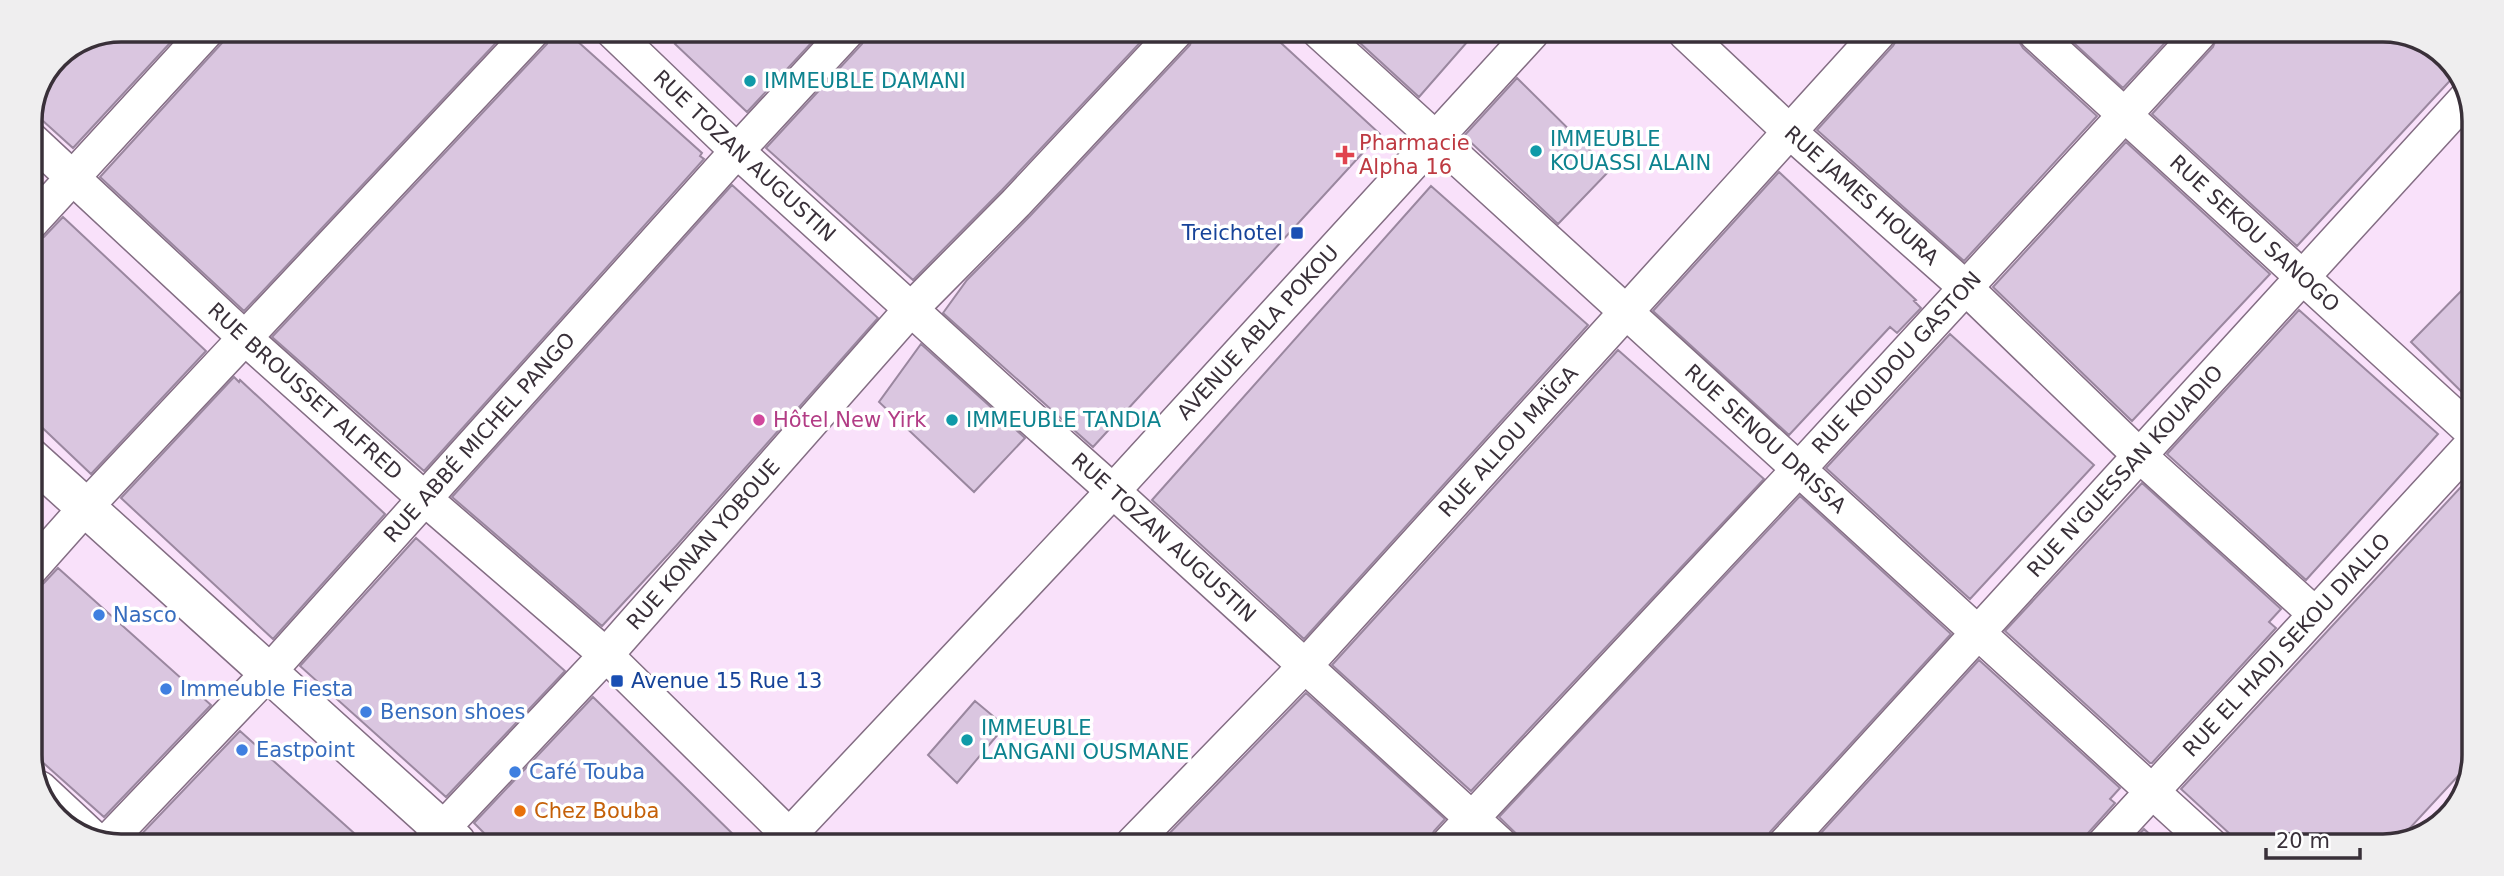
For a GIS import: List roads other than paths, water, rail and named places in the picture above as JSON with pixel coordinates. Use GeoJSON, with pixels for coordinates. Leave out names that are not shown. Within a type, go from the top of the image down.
{"type":"FeatureCollection","features":[{"type":"Feature","properties":{"kind":"street"},"geometry":{"type":"LineString","coordinates":[[42,212],[197,42]]}},
{"type":"Feature","properties":{"kind":"street"},"geometry":{"type":"LineString","coordinates":[[42,556],[523,42]]}},
{"type":"Feature","properties":{"kind":"street","name":"RUE TOZAN AUGUSTIN"},"geometry":{"type":"LineString","coordinates":[[623,42],[737,151],[1488,834]]}},
{"type":"Feature","properties":{"kind":"street","name":"RUE ABBÉ MICHEL PANGO"},"geometry":{"type":"LineString","coordinates":[[115,833],[269,672],[838,42]]}},
{"type":"Feature","properties":{"kind":"street","name":"RUE KONAN YOBOUE"},"geometry":{"type":"LineString","coordinates":[[447,834],[911,309],[1016,203],[1167,42]]}},
{"type":"Feature","properties":{"kind":"street","name":"RUE SENOU DRISSA"},"geometry":{"type":"LineString","coordinates":[[1330,42],[2199,834]]}},
{"type":"Feature","properties":{"kind":"street","name":"AVENUE ABLA POKOU"},"geometry":{"type":"LineString","coordinates":[[795,834],[1524,42]]}},
{"type":"Feature","properties":{"kind":"street","name":"RUE JAMES HOURA"},"geometry":{"type":"LineString","coordinates":[[1695,42],[1790,132],[1966,288],[2140,456],[2315,614]]}},
{"type":"Feature","properties":{"kind":"street","name":"RUE ALLOU MAÏGA"},"geometry":{"type":"LineString","coordinates":[[1142,834],[1305,666],[1871,42]]}},
{"type":"Feature","properties":{"kind":"street","name":"RUE SEKOU SANOGO"},"geometry":{"type":"LineString","coordinates":[[2045,42],[2462,423]]}},
{"type":"Feature","properties":{"kind":"street","name":"RUE KOUDOU GASTON"},"geometry":{"type":"LineString","coordinates":[[1457,834],[1798,470],[2192,42]]}},
{"type":"Feature","properties":{"kind":"street","name":"RUE N'GUESSAN KOUADIO"},"geometry":{"type":"LineString","coordinates":[[1794,834],[2460,105]]}},
{"type":"Feature","properties":{"kind":"street","name":"RUE BROUSSET ALFRED"},"geometry":{"type":"LineString","coordinates":[[42,149],[246,339],[425,499],[606,655],[783,834]]}},
{"type":"Feature","properties":{"kind":"street","name":"RUE EL HADJ SEKOU DIALLO"},"geometry":{"type":"LineString","coordinates":[[2113,834],[2462,455]]}},
{"type":"Feature","properties":{"kind":"street"},"geometry":{"type":"LineString","coordinates":[[42,468],[269,672],[439,834]]}},
{"type":"Feature","properties":{"kind":"place","name":"IMMEUBLE DAMANI"},"geometry":{"type":"Point","coordinates":[750,81]}},
{"type":"Feature","properties":{"kind":"place","name":"IMMEUBLE KOUASSI ALAIN"},"geometry":{"type":"Point","coordinates":[1536,151]}},
{"type":"Feature","properties":{"kind":"place","name":"Pharmacie Alpha 16"},"geometry":{"type":"Point","coordinates":[1345,155]}},
{"type":"Feature","properties":{"kind":"place","name":"Treichotel"},"geometry":{"type":"Point","coordinates":[1297,233]}},
{"type":"Feature","properties":{"kind":"place","name":"Hôtel New Yirk"},"geometry":{"type":"Point","coordinates":[759,420]}},
{"type":"Feature","properties":{"kind":"place","name":"IMMEUBLE TANDIA"},"geometry":{"type":"Point","coordinates":[952,420]}},
{"type":"Feature","properties":{"kind":"place","name":"Nasco"},"geometry":{"type":"Point","coordinates":[99,615]}},
{"type":"Feature","properties":{"kind":"place","name":"Avenue 15 Rue 13"},"geometry":{"type":"Point","coordinates":[617,681]}},
{"type":"Feature","properties":{"kind":"place","name":"Immeuble Fiesta"},"geometry":{"type":"Point","coordinates":[166,689]}},
{"type":"Feature","properties":{"kind":"place","name":"Benson shoes"},"geometry":{"type":"Point","coordinates":[366,712]}},
{"type":"Feature","properties":{"kind":"place","name":"IMMEUBLE LANGANI OUSMANE"},"geometry":{"type":"Point","coordinates":[967,740]}},
{"type":"Feature","properties":{"kind":"place","name":"Eastpoint"},"geometry":{"type":"Point","coordinates":[242,750]}},
{"type":"Feature","properties":{"kind":"place","name":"Café Touba"},"geometry":{"type":"Point","coordinates":[515,772]}},
{"type":"Feature","properties":{"kind":"place","name":"Chez Bouba"},"geometry":{"type":"Point","coordinates":[520,811]}}]}
